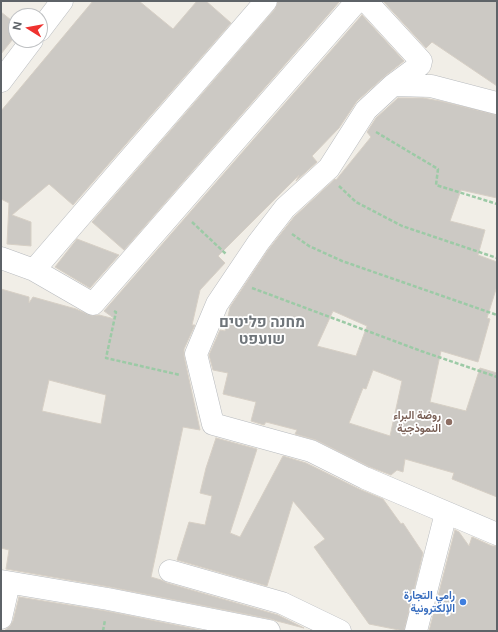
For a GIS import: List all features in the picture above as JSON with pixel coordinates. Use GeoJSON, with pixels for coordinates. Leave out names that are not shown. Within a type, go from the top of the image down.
{"type":"FeatureCollection","features":[{"type":"Feature","properties":{"kind":"street"},"geometry":{"type":"LineString","coordinates":[[48,19],[62,1]]}},
{"type":"Feature","properties":{"kind":"street"},"geometry":{"type":"LineString","coordinates":[[34,270],[266,1]]}},
{"type":"Feature","properties":{"kind":"street"},"geometry":{"type":"LineString","coordinates":[[1,258],[34,270],[93,304],[357,1]]}},
{"type":"Feature","properties":{"kind":"street"},"geometry":{"type":"LineString","coordinates":[[366,1],[421,61],[420,65],[393,85],[366,110],[329,168],[285,208],[237,275],[217,304],[196,354],[202,380],[213,424],[311,451],[365,478],[497,534]]}},
{"type":"Feature","properties":{"kind":"street"},"geometry":{"type":"LineString","coordinates":[[1,81],[26,48]]}},
{"type":"Feature","properties":{"kind":"street"},"geometry":{"type":"LineString","coordinates":[[393,85],[431,86],[497,103]]}},
{"type":"Feature","properties":{"kind":"street"},"geometry":{"type":"LineString","coordinates":[[416,631],[446,513]]}},
{"type":"Feature","properties":{"kind":"street"},"geometry":{"type":"LineString","coordinates":[[170,571],[282,603],[340,631]]}},
{"type":"Feature","properties":{"kind":"street"},"geometry":{"type":"LineString","coordinates":[[1,618],[5,582],[108,599],[269,631]]}},
{"type":"Feature","properties":{"kind":"path"},"geometry":{"type":"LineString","coordinates":[[359,121],[438,169],[436,185],[497,204]]}},
{"type":"Feature","properties":{"kind":"path"},"geometry":{"type":"LineString","coordinates":[[323,173],[356,202],[402,226],[497,258]]}},
{"type":"Feature","properties":{"kind":"path"},"geometry":{"type":"LineString","coordinates":[[177,208],[237,275],[421,351],[497,377]]}},
{"type":"Feature","properties":{"kind":"path"},"geometry":{"type":"LineString","coordinates":[[274,222],[309,246],[342,261],[497,315]]}},
{"type":"Feature","properties":{"kind":"path"},"geometry":{"type":"LineString","coordinates":[[93,304],[116,312],[106,358],[202,380]]}},
{"type":"Feature","properties":{"kind":"building"},"geometry":{"type":"Polygon","coordinates":[[[93,1],[139,1],[173,29],[197,1],[206,1],[231,23],[73,205],[49,184],[12,215],[31,222],[31,246],[7,244],[9,203],[1,199],[1,111],[93,1]]]}},
{"type":"Feature","properties":{"kind":"building"},"geometry":{"type":"Polygon","coordinates":[[[278,1],[340,1],[124,250],[92,222],[275,9],[278,1]]]}},
{"type":"Feature","properties":{"kind":"building"},"geometry":{"type":"Polygon","coordinates":[[[383,1],[497,1],[497,86],[432,42],[426,48],[383,1]]]}},
{"type":"Feature","properties":{"kind":"building"},"geometry":{"type":"Polygon","coordinates":[[[1,12],[8,18],[8,45],[1,54],[1,12]]]}},
{"type":"Feature","properties":{"kind":"building"},"geometry":{"type":"Polygon","coordinates":[[[362,15],[404,61],[357,101],[339,128],[312,156],[317,162],[296,181],[299,175],[218,256],[225,263],[200,290],[192,325],[195,325],[184,349],[184,356],[200,430],[183,427],[151,577],[278,615],[304,628],[271,619],[110,587],[6,569],[9,550],[1,548],[1,289],[29,297],[29,303],[33,297],[76,309],[92,316],[99,315],[115,319],[104,311],[362,15]],[[49,380],[42,411],[101,424],[106,395],[49,380]]]}},
{"type":"Feature","properties":{"kind":"building"},"geometry":{"type":"Polygon","coordinates":[[[398,98],[423,98],[497,115],[497,198],[461,190],[450,221],[485,230],[478,255],[497,262],[497,286],[487,318],[490,319],[478,362],[441,351],[430,402],[466,411],[480,368],[497,373],[497,497],[452,479],[454,473],[405,459],[403,472],[397,470],[391,475],[370,467],[316,440],[295,434],[297,430],[266,422],[264,425],[251,421],[256,402],[223,394],[228,373],[213,370],[209,355],[220,330],[225,331],[230,307],[268,250],[294,217],[335,179],[336,180],[371,137],[367,132],[376,118],[398,98]],[[333,311],[317,346],[356,356],[367,326],[333,311]],[[373,370],[366,389],[363,388],[349,423],[390,436],[402,381],[373,370]]]}},
{"type":"Feature","properties":{"kind":"building"},"geometry":{"type":"Polygon","coordinates":[[[77,239],[119,255],[90,288],[55,267],[77,239]]]}},
{"type":"Feature","properties":{"kind":"building"},"geometry":{"type":"Polygon","coordinates":[[[216,438],[257,449],[230,533],[240,537],[283,456],[306,463],[383,499],[401,524],[403,523],[423,553],[404,631],[369,624],[314,547],[325,539],[293,501],[267,586],[177,560],[189,522],[205,525],[212,496],[200,493],[206,468],[216,438]]]}},
{"type":"Feature","properties":{"kind":"building"},"geometry":{"type":"Polygon","coordinates":[[[455,530],[459,532],[469,546],[472,537],[492,546],[497,546],[497,631],[429,631],[455,530]]]}},
{"type":"Feature","properties":{"kind":"building"},"geometry":{"type":"Polygon","coordinates":[[[19,597],[106,611],[205,631],[4,631],[13,621],[19,597]]]}},
{"type":"Feature","properties":{"kind":"place","name":"روضة البراء النموذجية"},"geometry":{"type":"Point","coordinates":[449,422]}},
{"type":"Feature","properties":{"kind":"place","name":"رامي التجارة الإلكترونية"},"geometry":{"type":"Point","coordinates":[463,602]}},
{"type":"Feature","properties":{"kind":"district","name":"מחנה פליטים שועפט"},"geometry":{"type":"Point","coordinates":[262,330]}}]}
